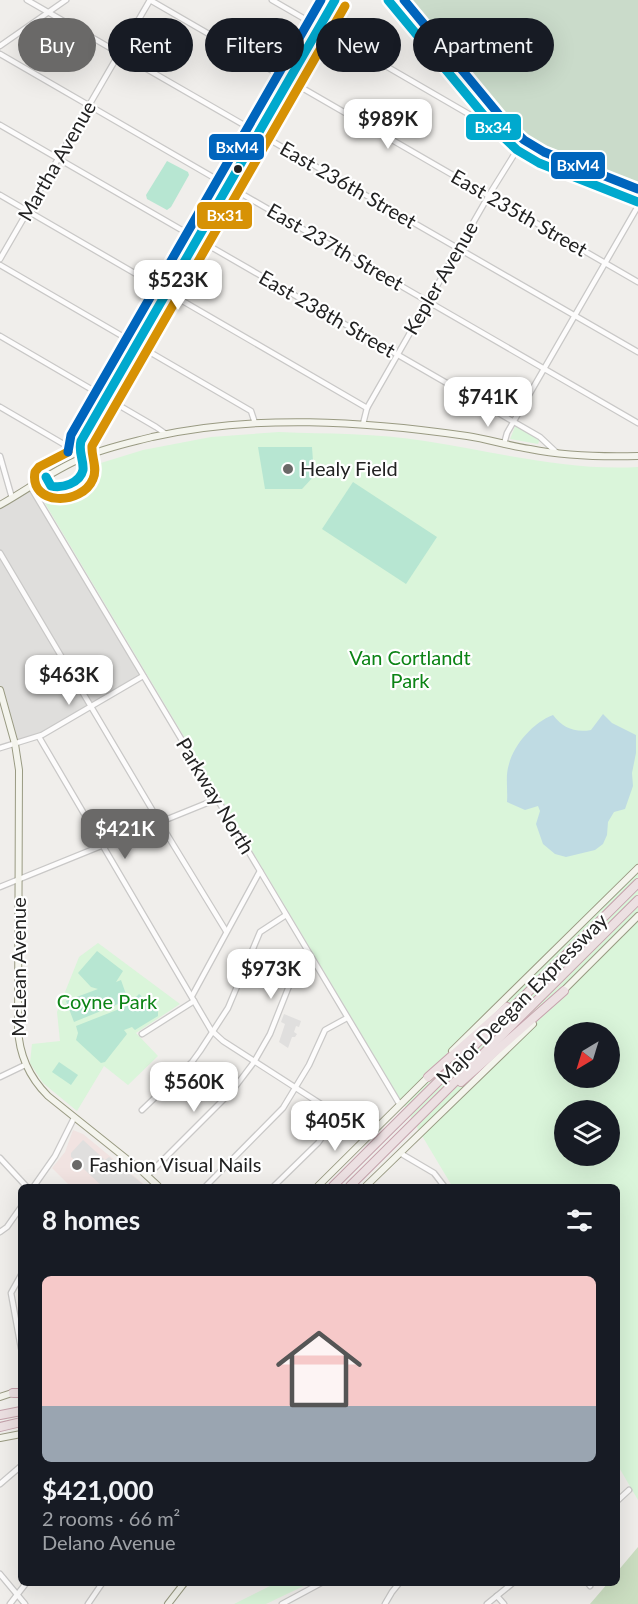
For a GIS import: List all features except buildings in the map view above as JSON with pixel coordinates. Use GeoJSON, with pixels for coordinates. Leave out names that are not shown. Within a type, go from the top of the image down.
{"type":"FeatureCollection","features":[{"type":"Feature","properties":{"kind":"highway","name":"Major Deegan Expressway"},"geometry":{"type":"LineString","coordinates":[[335,1184],[638,884]]}},
{"type":"Feature","properties":{"kind":"highway","name":"Major Deegan Expressway"},"geometry":{"type":"LineString","coordinates":[[439,1098],[638,900]]}},
{"type":"Feature","properties":{"kind":"highway"},"geometry":{"type":"LineString","coordinates":[[428,1077],[503,1010],[534,987]]}},
{"type":"Feature","properties":{"kind":"highway"},"geometry":{"type":"LineString","coordinates":[[352,1184],[439,1098],[470,1076],[564,991]]}},
{"type":"Feature","properties":{"kind":"highway"},"geometry":{"type":"LineString","coordinates":[[0,1415],[18,1412]]}},
{"type":"Feature","properties":{"kind":"highway"},"geometry":{"type":"LineString","coordinates":[[0,1427],[18,1423]]}},
{"type":"Feature","properties":{"kind":"main road"},"geometry":{"type":"LineString","coordinates":[[388,0],[496,130],[517,150],[539,163],[638,204]]}},
{"type":"Feature","properties":{"kind":"street","name":"East 236th Street"},"geometry":{"type":"LineString","coordinates":[[27,0],[108,47]]}},
{"type":"Feature","properties":{"kind":"street"},"geometry":{"type":"LineString","coordinates":[[0,46],[66,0]]}},
{"type":"Feature","properties":{"kind":"street","name":"Martha Avenue"},"geometry":{"type":"LineString","coordinates":[[139,18],[150,0]]}},
{"type":"Feature","properties":{"kind":"street","name":"East 235th Street"},"geometry":{"type":"LineString","coordinates":[[150,0],[638,282]]}},
{"type":"Feature","properties":{"kind":"street"},"geometry":{"type":"LineString","coordinates":[[272,0],[316,25]]}},
{"type":"Feature","properties":{"kind":"street"},"geometry":{"type":"LineString","coordinates":[[324,18],[335,0]]}},
{"type":"Feature","properties":{"kind":"street"},"geometry":{"type":"LineString","coordinates":[[81,458],[79,445],[316,32]]}},
{"type":"Feature","properties":{"kind":"street","name":"East 237th Street"},"geometry":{"type":"LineString","coordinates":[[0,54],[638,423]]}},
{"type":"Feature","properties":{"kind":"street","name":"Martha Avenue"},"geometry":{"type":"LineString","coordinates":[[0,259],[108,72]]}},
{"type":"Feature","properties":{"kind":"street","name":"East 236th Street"},"geometry":{"type":"LineString","coordinates":[[152,72],[638,352]]}},
{"type":"Feature","properties":{"kind":"street"},"geometry":{"type":"LineString","coordinates":[[396,72],[496,130]]}},
{"type":"Feature","properties":{"kind":"street","name":"East 238th Street"},"geometry":{"type":"LineString","coordinates":[[0,125],[543,439],[557,453]]}},
{"type":"Feature","properties":{"kind":"street","name":"Kepler Avenue"},"geometry":{"type":"LineString","coordinates":[[363,424],[368,408],[428,301],[517,150]]}},
{"type":"Feature","properties":{"kind":"street"},"geometry":{"type":"LineString","coordinates":[[0,195],[368,408]]}},
{"type":"Feature","properties":{"kind":"street"},"geometry":{"type":"LineString","coordinates":[[504,444],[514,422],[638,204]]}},
{"type":"Feature","properties":{"kind":"street"},"geometry":{"type":"LineString","coordinates":[[0,265],[251,411],[255,423]]}},
{"type":"Feature","properties":{"kind":"street"},"geometry":{"type":"LineString","coordinates":[[0,336],[165,434]]}},
{"type":"Feature","properties":{"kind":"street"},"geometry":{"type":"LineString","coordinates":[[0,407],[72,449],[81,458]]}},
{"type":"Feature","properties":{"kind":"street"},"geometry":{"type":"LineString","coordinates":[[0,506],[30,486],[81,458],[111,448],[165,434],[255,423],[363,424],[467,436],[557,453],[638,456]]}},
{"type":"Feature","properties":{"kind":"street"},"geometry":{"type":"LineString","coordinates":[[0,456],[12,498]]}},
{"type":"Feature","properties":{"kind":"street","name":"Parkway North"},"geometry":{"type":"LineString","coordinates":[[30,486],[400,1105]]}},
{"type":"Feature","properties":{"kind":"street"},"geometry":{"type":"LineString","coordinates":[[0,553],[226,931]]}},
{"type":"Feature","properties":{"kind":"street"},"geometry":{"type":"LineString","coordinates":[[0,748],[39,737],[143,676]]}},
{"type":"Feature","properties":{"kind":"street","name":"McLean Avenue"},"geometry":{"type":"LineString","coordinates":[[0,690],[15,744],[19,779],[18,1034],[25,1065],[41,1089],[156,1184]]}},
{"type":"Feature","properties":{"kind":"street"},"geometry":{"type":"LineString","coordinates":[[39,737],[213,1033],[254,1062],[369,1135]]}},
{"type":"Feature","properties":{"kind":"street"},"geometry":{"type":"LineString","coordinates":[[0,887],[217,800]]}},
{"type":"Feature","properties":{"kind":"street"},"geometry":{"type":"LineString","coordinates":[[320,1184],[638,868]]}},
{"type":"Feature","properties":{"kind":"street"},"geometry":{"type":"LineString","coordinates":[[142,1034],[193,998],[226,931],[260,871]]}},
{"type":"Feature","properties":{"kind":"street"},"geometry":{"type":"LineString","coordinates":[[142,1110],[192,1062],[228,1008],[260,932],[286,915]]}},
{"type":"Feature","properties":{"kind":"street"},"geometry":{"type":"LineString","coordinates":[[368,1184],[503,1053],[638,916]]}},
{"type":"Feature","properties":{"kind":"street"},"geometry":{"type":"LineString","coordinates":[[147,1176],[232,1090],[254,1062],[270,1034],[291,981],[315,964]]}},
{"type":"Feature","properties":{"kind":"street"},"geometry":{"type":"LineString","coordinates":[[208,1184],[284,1108],[309,1065],[325,1030],[347,1018]]}},
{"type":"Feature","properties":{"kind":"street"},"geometry":{"type":"LineString","coordinates":[[0,1077],[25,1065]]}},
{"type":"Feature","properties":{"kind":"street"},"geometry":{"type":"LineString","coordinates":[[276,1184],[318,1143],[338,1115]]}},
{"type":"Feature","properties":{"kind":"street"},"geometry":{"type":"LineString","coordinates":[[35,1184],[55,1156],[74,1118]]}},
{"type":"Feature","properties":{"kind":"street"},"geometry":{"type":"LineString","coordinates":[[400,1153],[434,1173],[442,1184]]}},
{"type":"Feature","properties":{"kind":"street"},"geometry":{"type":"LineString","coordinates":[[0,1158],[24,1184]]}},
{"type":"Feature","properties":{"kind":"street"},"geometry":{"type":"LineString","coordinates":[[0,1232],[8,1227],[18,1212]]}},
{"type":"Feature","properties":{"kind":"street"},"geometry":{"type":"LineString","coordinates":[[18,1280],[11,1293],[18,1332]]}},
{"type":"Feature","properties":{"kind":"street"},"geometry":{"type":"LineString","coordinates":[[0,1397],[18,1392]]}},
{"type":"Feature","properties":{"kind":"street"},"geometry":{"type":"LineString","coordinates":[[0,1438],[18,1435]]}},
{"type":"Feature","properties":{"kind":"street"},"geometry":{"type":"LineString","coordinates":[[0,1484],[18,1469]]}},
{"type":"Feature","properties":{"kind":"street"},"geometry":{"type":"LineString","coordinates":[[620,1498],[629,1490]]}},
{"type":"Feature","properties":{"kind":"street"},"geometry":{"type":"LineString","coordinates":[[0,1574],[25,1604]]}},
{"type":"Feature","properties":{"kind":"street"},"geometry":{"type":"LineString","coordinates":[[10,1604],[24,1586]]}},
{"type":"Feature","properties":{"kind":"street"},"geometry":{"type":"LineString","coordinates":[[88,1604],[100,1586]]}},
{"type":"Feature","properties":{"kind":"street"},"geometry":{"type":"LineString","coordinates":[[168,1604],[182,1586]]}},
{"type":"Feature","properties":{"kind":"street"},"geometry":{"type":"LineString","coordinates":[[282,1604],[316,1586]]}},
{"type":"Feature","properties":{"kind":"street"},"geometry":{"type":"LineString","coordinates":[[385,1604],[397,1586]]}},
{"type":"Feature","properties":{"kind":"street"},"geometry":{"type":"LineString","coordinates":[[488,1604],[509,1586]]}},
{"type":"Feature","properties":{"kind":"street"},"geometry":{"type":"LineString","coordinates":[[497,1596],[504,1604]]}},
{"type":"Feature","properties":{"kind":"shaded area"},"geometry":{"type":"Polygon","coordinates":[[[30,486],[143,676],[42,735],[15,744],[0,690],[0,506],[30,486]]]}},
{"type":"Feature","properties":{"kind":"shaded area"},"geometry":{"type":"Polygon","coordinates":[[[284,1014],[301,1021],[299,1027],[296,1026],[294,1032],[297,1034],[292,1037],[288,1048],[279,1042],[285,1024],[281,1022],[284,1014]]]}},
{"type":"Feature","properties":{"kind":"shaded area"},"geometry":{"type":"Polygon","coordinates":[[[73,1130],[83,1134],[144,1184],[68,1184],[52,1168],[65,1152],[73,1130]]]}},
{"type":"Feature","properties":{"kind":"shaded area"},"geometry":{"type":"Polygon","coordinates":[[[83,1140],[105,1160],[109,1157],[143,1184],[100,1184],[71,1157],[71,1153],[83,1140]]]}},
{"type":"Feature","properties":{"kind":"green space"},"geometry":{"type":"Polygon","coordinates":[[[400,0],[638,0],[638,191],[544,154],[521,140],[461,72],[554,72],[554,18],[415,18],[400,0]]]}},
{"type":"Feature","properties":{"kind":"green space"},"geometry":{"type":"Polygon","coordinates":[[[167,161],[188,172],[189,175],[167,210],[147,199],[146,195],[167,161]]]}},
{"type":"Feature","properties":{"kind":"green space"},"geometry":{"type":"Polygon","coordinates":[[[516,424],[540,439],[538,444],[510,439],[516,424]]]}},
{"type":"Feature","properties":{"kind":"green space","name":"Van Cortlandt Park"},"geometry":{"type":"Polygon","coordinates":[[[279,432],[407,438],[531,460],[584,466],[638,467],[638,1500],[620,1469],[620,1184],[451,1184],[40,495],[46,491],[58,493],[74,488],[88,478],[91,466],[143,450],[211,437],[279,432]]]}},
{"type":"Feature","properties":{"kind":"green space","name":"Healy Field"},"geometry":{"type":"Polygon","coordinates":[[[258,447],[312,447],[314,476],[302,489],[265,489],[258,447]]]}},
{"type":"Feature","properties":{"kind":"green space"},"geometry":{"type":"Polygon","coordinates":[[[353,482],[437,537],[406,584],[322,529],[353,482]]]}},
{"type":"Feature","properties":{"kind":"green space","name":"Coyne Park"},"geometry":{"type":"Polygon","coordinates":[[[98,943],[180,1004],[136,1033],[158,1056],[128,1085],[104,1066],[77,1111],[43,1083],[30,1063],[32,1044],[60,1041],[57,1012],[79,957],[98,943]]]}},
{"type":"Feature","properties":{"kind":"green space"},"geometry":{"type":"Polygon","coordinates":[[[97,951],[123,971],[116,982],[121,980],[128,1000],[74,1022],[66,1001],[98,989],[91,987],[78,973],[97,951]]]}},
{"type":"Feature","properties":{"kind":"green space"},"geometry":{"type":"Polygon","coordinates":[[[139,994],[158,1010],[158,1016],[135,1030],[132,1027],[124,1030],[127,1034],[105,1062],[101,1063],[76,1040],[78,1033],[76,1026],[127,1006],[139,994]]]}},
{"type":"Feature","properties":{"kind":"green space"},"geometry":{"type":"Polygon","coordinates":[[[59,1062],[78,1075],[71,1085],[52,1072],[59,1062]]]}},
{"type":"Feature","properties":{"kind":"green space"},"geometry":{"type":"Polygon","coordinates":[[[638,1547],[638,1604],[590,1604],[605,1586],[620,1586],[620,1568],[638,1547]]]}},
{"type":"Feature","properties":{"kind":"green space"},"geometry":{"type":"Polygon","coordinates":[[[270,1586],[304,1586],[266,1604],[234,1604],[270,1586]]]}},
{"type":"Feature","properties":{"kind":"water"},"geometry":{"type":"Polygon","coordinates":[[[603,714],[612,723],[636,735],[633,786],[625,809],[614,812],[608,822],[607,835],[603,844],[595,850],[566,857],[555,854],[543,844],[536,824],[540,811],[538,806],[525,810],[507,802],[509,764],[520,742],[532,728],[546,718],[553,715],[570,728],[585,731],[591,730],[603,714]]]}},
{"type":"Feature","properties":{"kind":"transit line","name":"BxM4"},"geometry":{"type":"LineString","coordinates":[[68,452],[71,435],[321,0]]}},
{"type":"Feature","properties":{"kind":"transit line","name":"Bx34"},"geometry":{"type":"LineString","coordinates":[[46,477],[51,486],[60,487],[74,482],[81,475],[83,470],[81,441],[335,0]]}},
{"type":"Feature","properties":{"kind":"transit line","name":"Bx34"},"geometry":{"type":"LineString","coordinates":[[388,0],[496,130],[517,150],[539,163],[638,202]]}},
{"type":"Feature","properties":{"kind":"transit line","name":"BxM4"},"geometry":{"type":"LineString","coordinates":[[404,0],[505,122],[524,140],[544,152],[638,189]]}},
{"type":"Feature","properties":{"kind":"transit line","name":"Bx31"},"geometry":{"type":"LineString","coordinates":[[68,452],[39,467],[35,472],[35,483],[40,491],[48,496],[68,498],[87,488],[93,479],[95,471],[92,446],[345,6]]}},
{"type":"Feature","properties":{"kind":"place","name":"Healy Field"},"geometry":{"type":"Point","coordinates":[288,469]}},
{"type":"Feature","properties":{"kind":"place","name":"Fashion Visual Nails"},"geometry":{"type":"Point","coordinates":[77,1165]}}]}
